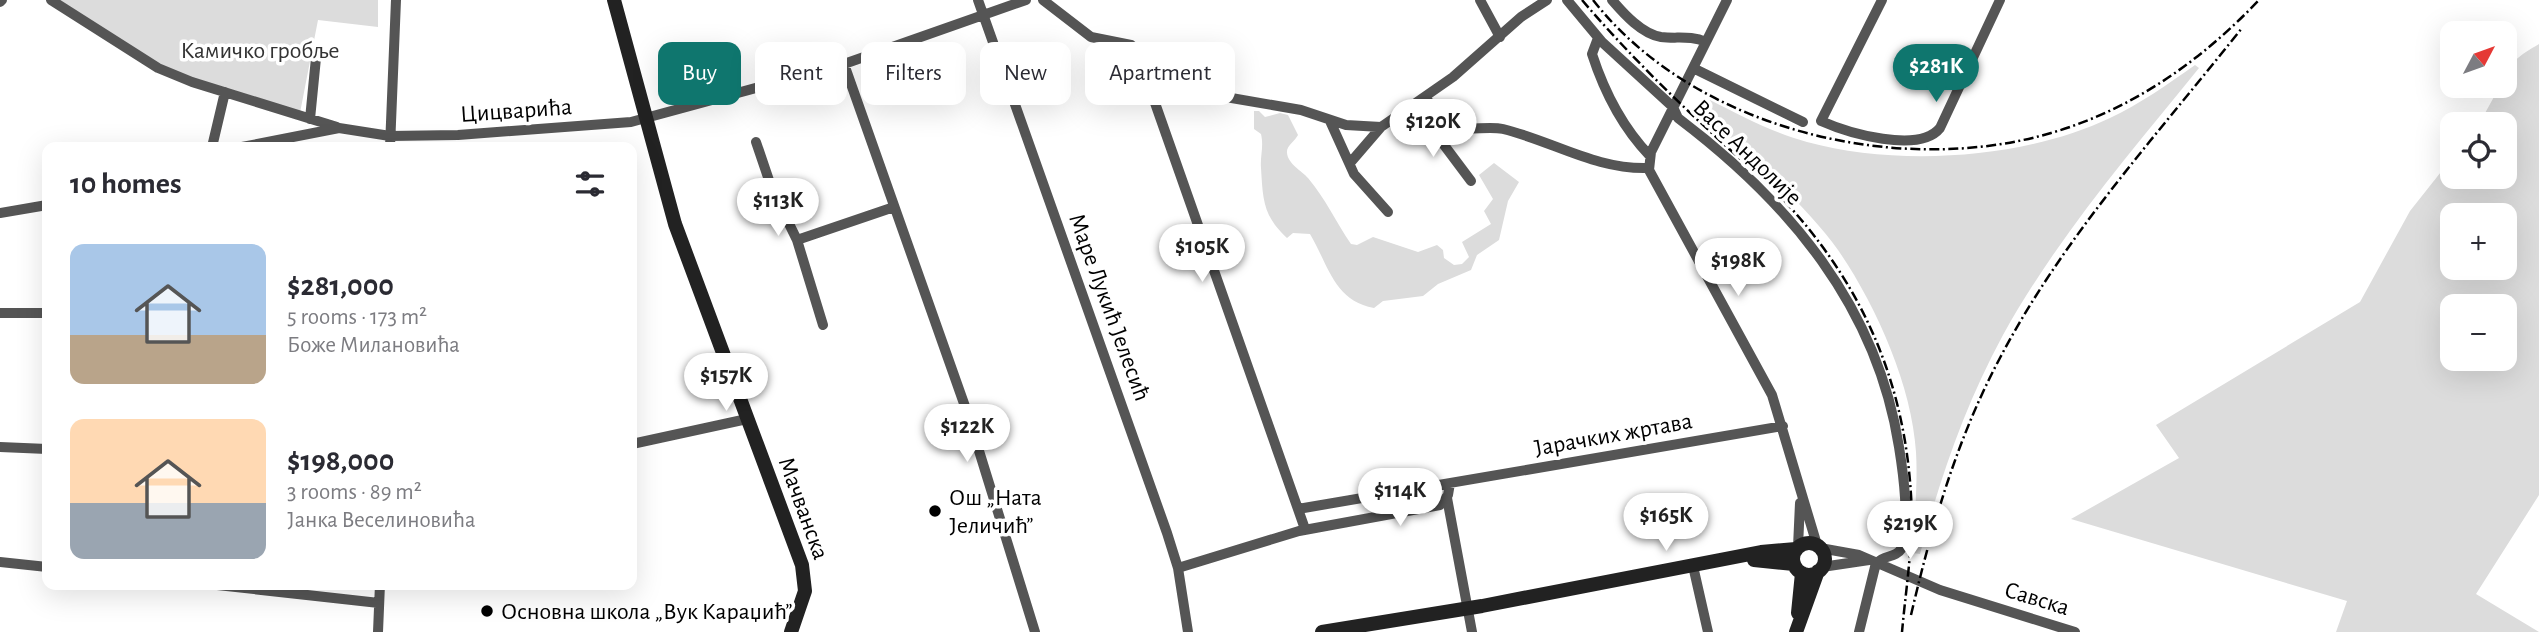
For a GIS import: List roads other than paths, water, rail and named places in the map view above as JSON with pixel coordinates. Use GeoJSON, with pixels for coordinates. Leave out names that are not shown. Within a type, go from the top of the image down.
{"type":"FeatureCollection","features":[{"type":"Feature","properties":{"kind":"main road","name":"Мачванска"},"geometry":{"type":"LineString","coordinates":[[614,0],[675,224],[806,580],[802,603],[791,632]]}},
{"type":"Feature","properties":{"kind":"main road"},"geometry":{"type":"LineString","coordinates":[[1322,632],[1468,608],[1760,552],[1797,548],[1808,543],[1818,547],[1824,557],[1797,626]]}},
{"type":"Feature","properties":{"kind":"main road"},"geometry":{"type":"LineString","coordinates":[[1797,548],[1797,626]]}},
{"type":"Feature","properties":{"kind":"main road"},"geometry":{"type":"LineString","coordinates":[[1728,559],[1820,569]]}},
{"type":"Feature","properties":{"kind":"street"},"geometry":{"type":"LineString","coordinates":[[51,0],[158,68],[339,128]]}},
{"type":"Feature","properties":{"kind":"street"},"geometry":{"type":"LineString","coordinates":[[390,142],[396,0]]}},
{"type":"Feature","properties":{"kind":"street","name":"Маре Лукић Јелесић"},"geometry":{"type":"LineString","coordinates":[[978,0],[1178,568],[1188,632]]}},
{"type":"Feature","properties":{"kind":"street","name":"Цицварића"},"geometry":{"type":"LineString","coordinates":[[847,63],[1026,0]]}},
{"type":"Feature","properties":{"kind":"street"},"geometry":{"type":"LineString","coordinates":[[1043,0],[1091,37],[1117,42]]}},
{"type":"Feature","properties":{"kind":"street"},"geometry":{"type":"LineString","coordinates":[[1480,0],[1500,37]]}},
{"type":"Feature","properties":{"kind":"street"},"geometry":{"type":"LineString","coordinates":[[1350,163],[1381,127],[1420,101],[1547,0]]}},
{"type":"Feature","properties":{"kind":"street","name":"Васе Андолије"},"geometry":{"type":"LineString","coordinates":[[1567,0],[1598,38],[1673,107],[1678,118],[1767,196],[1825,262],[1862,327],[1884,381],[1898,440],[1904,497],[1903,543],[1899,552],[1904,563],[1902,575]]}},
{"type":"Feature","properties":{"kind":"street"},"geometry":{"type":"LineString","coordinates":[[1612,0],[1649,33],[1661,37],[1692,37],[1706,42]]}},
{"type":"Feature","properties":{"kind":"street"},"geometry":{"type":"LineString","coordinates":[[1420,101],[1428,102],[1448,124],[1458,128],[1488,126],[1504,129],[1594,161],[1631,169],[1649,162],[1673,107],[1727,0]]}},
{"type":"Feature","properties":{"kind":"street"},"geometry":{"type":"LineString","coordinates":[[1882,0],[1821,121],[1892,140],[1924,139],[1935,134],[1948,116],[2000,0]]}},
{"type":"Feature","properties":{"kind":"street"},"geometry":{"type":"LineString","coordinates":[[1598,38],[1591,54],[1604,85],[1649,162],[1759,369],[1783,426],[1800,494],[1818,547]]}},
{"type":"Feature","properties":{"kind":"street"},"geometry":{"type":"LineString","coordinates":[[310,119],[316,58]]}},
{"type":"Feature","properties":{"kind":"street"},"geometry":{"type":"LineString","coordinates":[[1693,68],[1803,122]]}},
{"type":"Feature","properties":{"kind":"street"},"geometry":{"type":"LineString","coordinates":[[847,73],[973,431],[1035,632]]}},
{"type":"Feature","properties":{"kind":"street","name":"Цицварића"},"geometry":{"type":"LineString","coordinates":[[339,128],[390,142],[459,141],[631,122],[755,88]]}},
{"type":"Feature","properties":{"kind":"street"},"geometry":{"type":"LineString","coordinates":[[213,142],[225,92]]}},
{"type":"Feature","properties":{"kind":"street"},"geometry":{"type":"LineString","coordinates":[[1235,99],[1301,110],[1330,121],[1369,128],[1381,127]]}},
{"type":"Feature","properties":{"kind":"street"},"geometry":{"type":"LineString","coordinates":[[1157,105],[1305,529]]}},
{"type":"Feature","properties":{"kind":"street"},"geometry":{"type":"LineString","coordinates":[[1330,121],[1354,174],[1388,212]]}},
{"type":"Feature","properties":{"kind":"street"},"geometry":{"type":"LineString","coordinates":[[1448,124],[1444,145],[1471,181]]}},
{"type":"Feature","properties":{"kind":"street"},"geometry":{"type":"LineString","coordinates":[[301,142],[339,128]]}},
{"type":"Feature","properties":{"kind":"street"},"geometry":{"type":"LineString","coordinates":[[756,142],[772,189],[797,240],[823,325]]}},
{"type":"Feature","properties":{"kind":"street"},"geometry":{"type":"LineString","coordinates":[[0,214],[42,206]]}},
{"type":"Feature","properties":{"kind":"street"},"geometry":{"type":"LineString","coordinates":[[797,240],[894,207]]}},
{"type":"Feature","properties":{"kind":"street"},"geometry":{"type":"LineString","coordinates":[[0,313],[42,313]]}},
{"type":"Feature","properties":{"kind":"street"},"geometry":{"type":"LineString","coordinates":[[637,442],[747,419]]}},
{"type":"Feature","properties":{"kind":"street","name":"Јарачких жртава"},"geometry":{"type":"LineString","coordinates":[[1298,509],[1783,426]]}},
{"type":"Feature","properties":{"kind":"street"},"geometry":{"type":"LineString","coordinates":[[0,447],[42,449]]}},
{"type":"Feature","properties":{"kind":"street"},"geometry":{"type":"LineString","coordinates":[[1450,484],[1447,498],[1472,632]]}},
{"type":"Feature","properties":{"kind":"street"},"geometry":{"type":"LineString","coordinates":[[1797,548],[1800,494]]}},
{"type":"Feature","properties":{"kind":"street"},"geometry":{"type":"LineString","coordinates":[[1178,568],[1305,529],[1434,506],[1447,498]]}},
{"type":"Feature","properties":{"kind":"street","name":"Савска"},"geometry":{"type":"LineString","coordinates":[[1818,547],[1860,555],[1940,590],[2075,632]]}},
{"type":"Feature","properties":{"kind":"street"},"geometry":{"type":"LineString","coordinates":[[1820,569],[1874,562],[1899,552]]}},
{"type":"Feature","properties":{"kind":"street"},"geometry":{"type":"LineString","coordinates":[[0,562],[42,566]]}},
{"type":"Feature","properties":{"kind":"street"},"geometry":{"type":"LineString","coordinates":[[1859,632],[1874,562]]}},
{"type":"Feature","properties":{"kind":"street"},"geometry":{"type":"LineString","coordinates":[[1693,566],[1708,632]]}},
{"type":"Feature","properties":{"kind":"street"},"geometry":{"type":"LineString","coordinates":[[262,590],[379,603]]}},
{"type":"Feature","properties":{"kind":"street"},"geometry":{"type":"LineString","coordinates":[[378,632],[380,590]]}},
{"type":"Feature","properties":{"kind":"railway"},"geometry":{"type":"LineString","coordinates":[[1582,0],[1663,87],[1777,193],[1832,259],[1854,295],[1887,370],[1899,410],[1907,452],[1911,529],[1902,632]]}},
{"type":"Feature","properties":{"kind":"railway"},"geometry":{"type":"LineString","coordinates":[[1593,0],[1635,45],[1686,82],[1742,111],[1802,132],[1865,145],[1929,149],[1991,145],[2051,133],[2110,111],[2189,63],[2259,0]]}},
{"type":"Feature","properties":{"kind":"railway"},"geometry":{"type":"LineString","coordinates":[[1911,615],[1947,482],[1971,418],[2001,356],[2053,269],[2083,227],[2242,28]]}},
{"type":"Feature","properties":{"kind":"place","name":"Ош „Ната Јеличић”"},"geometry":{"type":"Point","coordinates":[935,511]}},
{"type":"Feature","properties":{"kind":"place","name":"Основна школа „Вук Караџић”"},"geometry":{"type":"Point","coordinates":[487,611]}},
{"type":"Feature","properties":{"kind":"park label","name":"Камичко гробље"},"geometry":{"type":"Point","coordinates":[260,50]}}]}
